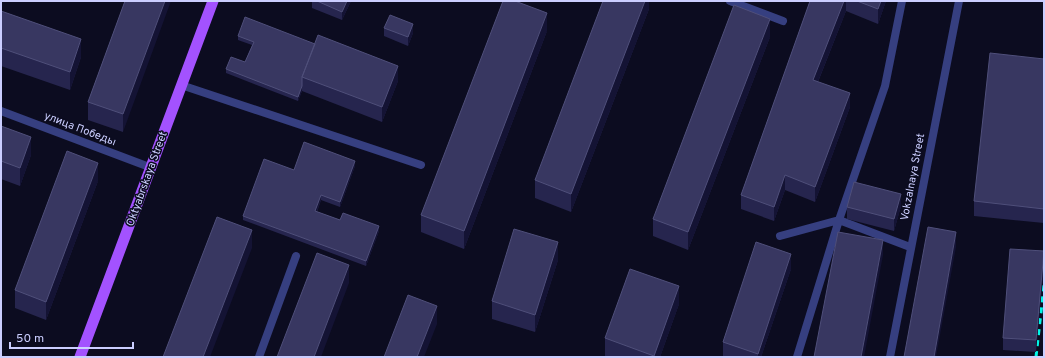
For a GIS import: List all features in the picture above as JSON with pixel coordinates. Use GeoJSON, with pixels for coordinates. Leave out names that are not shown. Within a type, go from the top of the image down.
{"type":"FeatureCollection","features":[{"type":"Feature","properties":{"kind":"main road","name":"Oktyabrskaya Street"},"geometry":{"type":"LineString","coordinates":[[80,357],[152,168],[181,85],[213,1]]}},
{"type":"Feature","properties":{"kind":"street"},"geometry":{"type":"LineString","coordinates":[[730,1],[783,21]]}},
{"type":"Feature","properties":{"kind":"street"},"geometry":{"type":"LineString","coordinates":[[797,357],[838,220],[885,86],[902,1]]}},
{"type":"Feature","properties":{"kind":"street","name":"Vokzalnaya Street"},"geometry":{"type":"LineString","coordinates":[[890,357],[910,247],[959,1]]}},
{"type":"Feature","properties":{"kind":"street"},"geometry":{"type":"LineString","coordinates":[[181,85],[421,165]]}},
{"type":"Feature","properties":{"kind":"street","name":"улица Победы"},"geometry":{"type":"LineString","coordinates":[[1,111],[152,168]]}},
{"type":"Feature","properties":{"kind":"street"},"geometry":{"type":"LineString","coordinates":[[780,236],[838,220],[910,247]]}},
{"type":"Feature","properties":{"kind":"street"},"geometry":{"type":"LineString","coordinates":[[259,357],[296,256]]}},
{"type":"Feature","properties":{"kind":"building"},"geometry":{"type":"Polygon","coordinates":[[[125,1],[165,1],[123,114],[88,102],[125,1]]]}},
{"type":"Feature","properties":{"kind":"building"},"geometry":{"type":"Polygon","coordinates":[[[317,1],[347,1],[342,12],[317,1]]]}},
{"type":"Feature","properties":{"kind":"building"},"geometry":{"type":"Polygon","coordinates":[[[503,1],[515,1],[547,13],[464,231],[421,215],[503,1]]]}},
{"type":"Feature","properties":{"kind":"building"},"geometry":{"type":"Polygon","coordinates":[[[603,1],[645,1],[571,194],[535,180],[603,1]]]}},
{"type":"Feature","properties":{"kind":"building"},"geometry":{"type":"Polygon","coordinates":[[[810,1],[844,1],[813,80],[850,93],[815,187],[785,175],[774,207],[741,195],[810,1]]]}},
{"type":"Feature","properties":{"kind":"building"},"geometry":{"type":"Polygon","coordinates":[[[857,1],[881,1],[878,9],[857,1]]]}},
{"type":"Feature","properties":{"kind":"building"},"geometry":{"type":"Polygon","coordinates":[[[734,5],[770,19],[688,232],[653,219],[734,5]]]}},
{"type":"Feature","properties":{"kind":"building"},"geometry":{"type":"Polygon","coordinates":[[[1,11],[81,39],[70,72],[1,48],[1,11]]]}},
{"type":"Feature","properties":{"kind":"building"},"geometry":{"type":"Polygon","coordinates":[[[390,15],[413,24],[408,37],[384,28],[390,15]]]}},
{"type":"Feature","properties":{"kind":"building"},"geometry":{"type":"Polygon","coordinates":[[[245,17],[315,44],[302,77],[302,86],[298,97],[226,69],[231,57],[245,62],[254,42],[238,36],[245,17]]]}},
{"type":"Feature","properties":{"kind":"building"},"geometry":{"type":"Polygon","coordinates":[[[318,35],[398,66],[382,107],[302,77],[318,35]]]}},
{"type":"Feature","properties":{"kind":"building"},"geometry":{"type":"Polygon","coordinates":[[[990,53],[1044,59],[1044,209],[974,201],[990,53]]]}},
{"type":"Feature","properties":{"kind":"building"},"geometry":{"type":"Polygon","coordinates":[[[1,126],[31,137],[20,168],[1,161],[1,126]]]}},
{"type":"Feature","properties":{"kind":"building"},"geometry":{"type":"Polygon","coordinates":[[[304,142],[355,161],[340,202],[321,195],[315,211],[340,220],[343,213],[379,226],[366,261],[243,216],[264,159],[294,170],[304,142]]]}},
{"type":"Feature","properties":{"kind":"building"},"geometry":{"type":"Polygon","coordinates":[[[67,151],[98,163],[46,302],[15,290],[67,151]]]}},
{"type":"Feature","properties":{"kind":"building"},"geometry":{"type":"Polygon","coordinates":[[[854,182],[901,194],[894,219],[847,207],[854,182]]]}},
{"type":"Feature","properties":{"kind":"building"},"geometry":{"type":"Polygon","coordinates":[[[217,217],[252,230],[203,357],[163,357],[217,217]]]}},
{"type":"Feature","properties":{"kind":"building"},"geometry":{"type":"Polygon","coordinates":[[[928,227],[956,232],[934,357],[904,357],[928,227]]]}},
{"type":"Feature","properties":{"kind":"building"},"geometry":{"type":"Polygon","coordinates":[[[514,229],[558,242],[535,315],[492,301],[514,229]]]}},
{"type":"Feature","properties":{"kind":"building"},"geometry":{"type":"Polygon","coordinates":[[[838,232],[883,240],[861,357],[814,357],[838,232]]]}},
{"type":"Feature","properties":{"kind":"building"},"geometry":{"type":"Polygon","coordinates":[[[756,242],[791,254],[758,354],[723,342],[756,242]]]}},
{"type":"Feature","properties":{"kind":"building"},"geometry":{"type":"Polygon","coordinates":[[[1010,249],[1044,251],[1036,340],[1003,338],[1010,249]]]}},
{"type":"Feature","properties":{"kind":"building"},"geometry":{"type":"Polygon","coordinates":[[[317,253],[349,265],[314,357],[277,357],[317,253]]]}},
{"type":"Feature","properties":{"kind":"building"},"geometry":{"type":"Polygon","coordinates":[[[630,269],[679,286],[654,356],[605,338],[630,269]]]}},
{"type":"Feature","properties":{"kind":"building"},"geometry":{"type":"Polygon","coordinates":[[[408,295],[437,306],[417,357],[384,357],[408,295]]]}},
{"type":"Feature","properties":{"kind":"railway"},"geometry":{"type":"LineString","coordinates":[[1036,357],[1044,285]]}}]}
